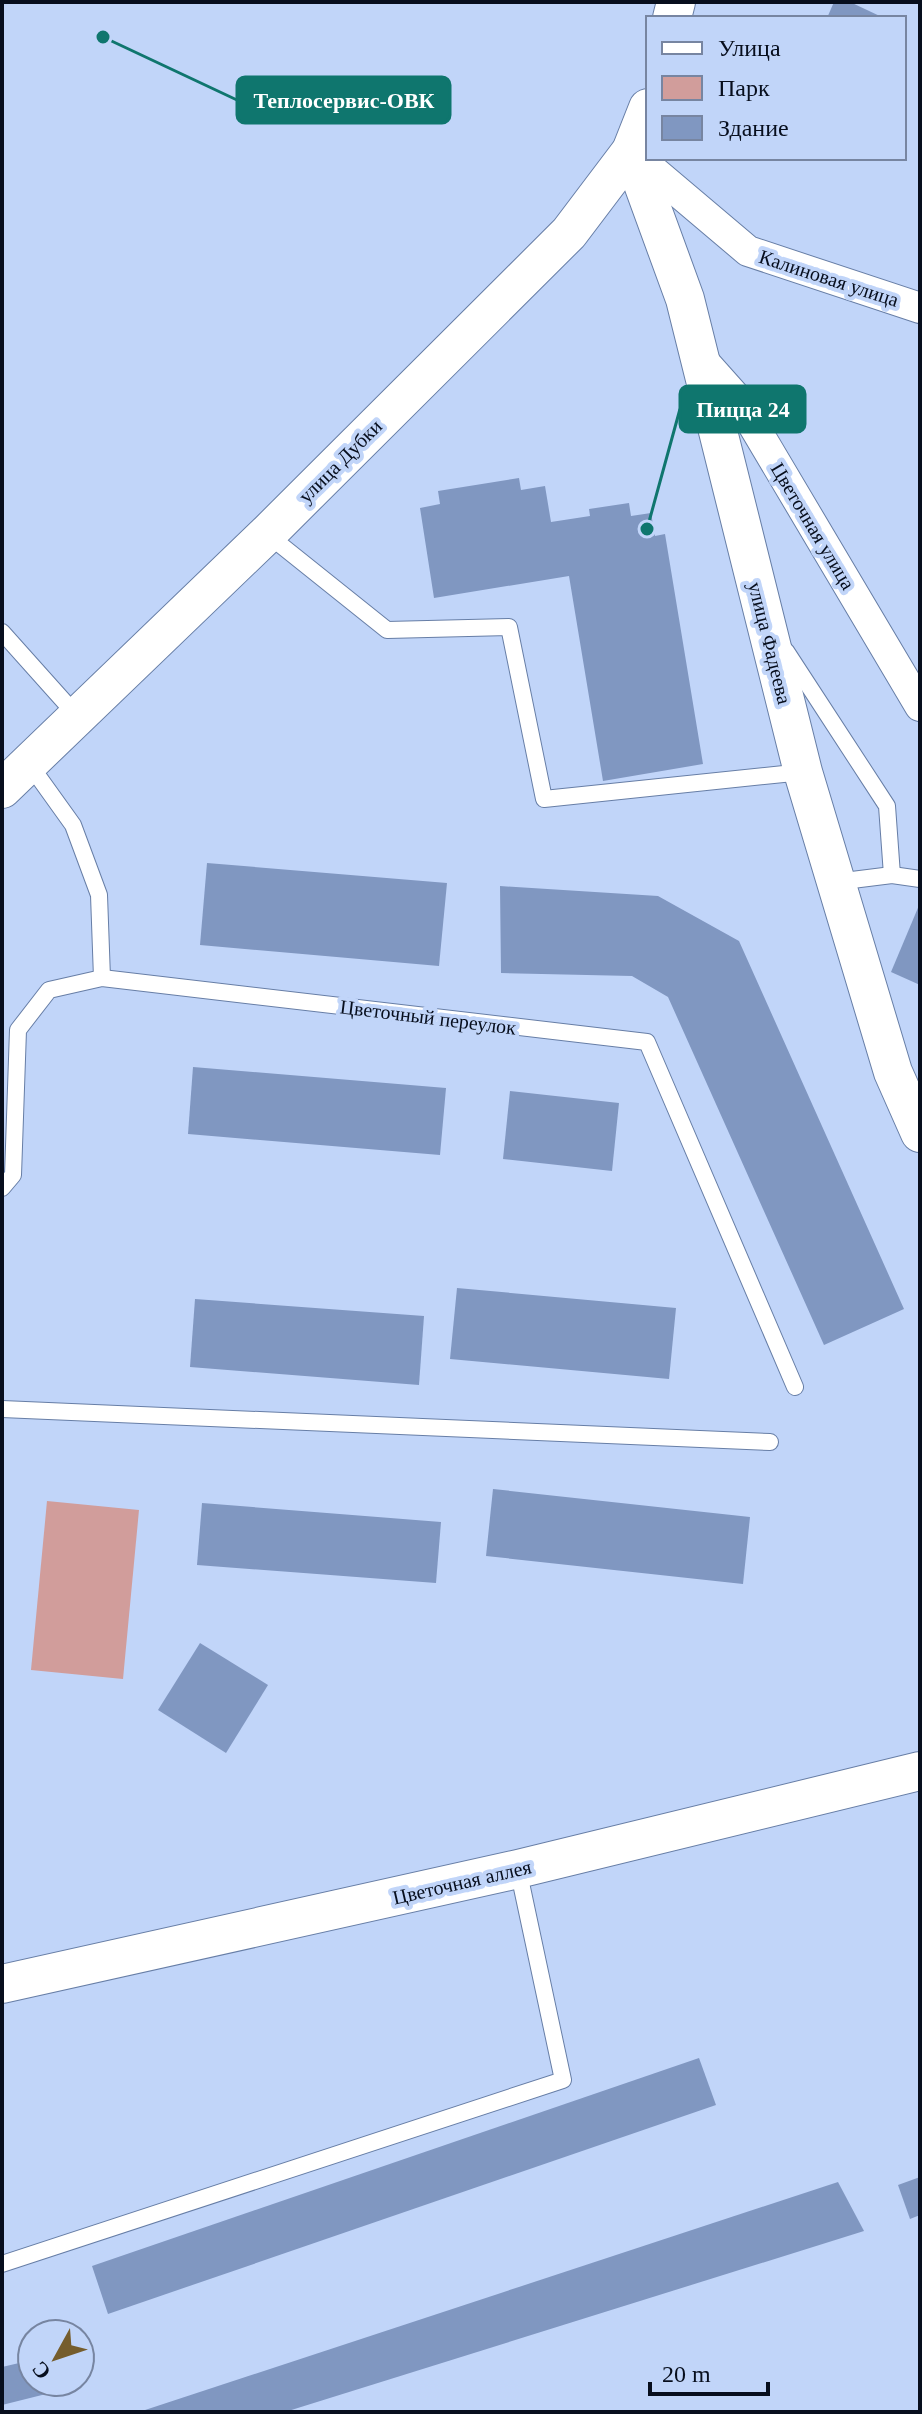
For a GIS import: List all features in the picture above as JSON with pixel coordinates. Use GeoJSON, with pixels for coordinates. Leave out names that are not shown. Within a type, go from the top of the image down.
{"type":"FeatureCollection","features":[{"type":"Feature","properties":{"kind":"street","name":"улица Дубки"},"geometry":{"type":"LineString","coordinates":[[16,777],[267,534],[569,233],[631,151],[646,113]]}},
{"type":"Feature","properties":{"kind":"street","name":"Калиновая улица"},"geometry":{"type":"LineString","coordinates":[[631,151],[748,251],[920,308]]}},
{"type":"Feature","properties":{"kind":"street","name":"улица Фадеева"},"geometry":{"type":"LineString","coordinates":[[631,151],[685,299],[803,772],[893,1072],[920,1133]]}},
{"type":"Feature","properties":{"kind":"street","name":"Цветочная улица"},"geometry":{"type":"LineString","coordinates":[[697,353],[739,401],[920,706]]}},
{"type":"Feature","properties":{"kind":"street","name":"Цветочная аллея"},"geometry":{"type":"LineString","coordinates":[[2,1984],[518,1869],[920,1771]]}},
{"type":"Feature","properties":{"kind":"lane"},"geometry":{"type":"LineString","coordinates":[[267,534],[387,630],[509,627],[544,799],[803,772]]}},
{"type":"Feature","properties":{"kind":"lane"},"geometry":{"type":"LineString","coordinates":[[764,618],[887,806],[892,875]]}},
{"type":"Feature","properties":{"kind":"lane"},"geometry":{"type":"LineString","coordinates":[[2,632],[78,718]]}},
{"type":"Feature","properties":{"kind":"lane"},"geometry":{"type":"LineString","coordinates":[[16,777],[73,825],[99,895],[102,978]]}},
{"type":"Feature","properties":{"kind":"lane"},"geometry":{"type":"LineString","coordinates":[[836,882],[892,875],[920,879]]}},
{"type":"Feature","properties":{"kind":"lane","name":"Цветочный переулок"},"geometry":{"type":"LineString","coordinates":[[2,1188],[13,1175],[18,1030],[49,990],[102,978],[647,1042],[795,1387]]}},
{"type":"Feature","properties":{"kind":"lane"},"geometry":{"type":"LineString","coordinates":[[2,1409],[770,1442]]}},
{"type":"Feature","properties":{"kind":"lane"},"geometry":{"type":"LineString","coordinates":[[2,2264],[563,2080],[518,1869]]}},
{"type":"Feature","properties":{"kind":"green space"},"geometry":{"type":"Polygon","coordinates":[[[47,1501],[139,1510],[123,1679],[31,1670],[47,1501]]]}},
{"type":"Feature","properties":{"kind":"building"},"geometry":{"type":"Polygon","coordinates":[[[834,2],[850,2],[880,16],[828,16],[834,2]]]}},
{"type":"Feature","properties":{"kind":"building"},"geometry":{"type":"Polygon","coordinates":[[[519,478],[521,490],[545,486],[551,522],[590,516],[589,509],[629,503],[631,516],[651,513],[655,536],[665,534],[703,764],[603,781],[569,576],[434,598],[420,508],[440,504],[438,491],[519,478]]]}},
{"type":"Feature","properties":{"kind":"building"},"geometry":{"type":"Polygon","coordinates":[[[207,863],[447,883],[439,966],[200,945],[207,863]]]}},
{"type":"Feature","properties":{"kind":"building"},"geometry":{"type":"Polygon","coordinates":[[[500,886],[658,896],[739,941],[904,1309],[824,1345],[668,997],[632,976],[501,973],[500,886]]]}},
{"type":"Feature","properties":{"kind":"building"},"geometry":{"type":"Polygon","coordinates":[[[920,903],[920,985],[891,972],[920,903]]]}},
{"type":"Feature","properties":{"kind":"building"},"geometry":{"type":"Polygon","coordinates":[[[193,1067],[446,1088],[440,1155],[188,1134],[193,1067]]]}},
{"type":"Feature","properties":{"kind":"building"},"geometry":{"type":"Polygon","coordinates":[[[510,1091],[619,1103],[612,1171],[503,1159],[510,1091]]]}},
{"type":"Feature","properties":{"kind":"building"},"geometry":{"type":"Polygon","coordinates":[[[457,1288],[676,1308],[669,1379],[450,1359],[457,1288]]]}},
{"type":"Feature","properties":{"kind":"building"},"geometry":{"type":"Polygon","coordinates":[[[195,1299],[424,1316],[419,1385],[190,1367],[195,1299]]]}},
{"type":"Feature","properties":{"kind":"building"},"geometry":{"type":"Polygon","coordinates":[[[493,1489],[750,1517],[743,1584],[486,1556],[493,1489]]]}},
{"type":"Feature","properties":{"kind":"building"},"geometry":{"type":"Polygon","coordinates":[[[202,1503],[441,1522],[436,1583],[197,1565],[202,1503]]]}},
{"type":"Feature","properties":{"kind":"building"},"geometry":{"type":"Polygon","coordinates":[[[200,1643],[268,1685],[226,1753],[158,1710],[200,1643]]]}},
{"type":"Feature","properties":{"kind":"building"},"geometry":{"type":"Polygon","coordinates":[[[699,2058],[716,2105],[108,2314],[92,2266],[699,2058]]]}},
{"type":"Feature","properties":{"kind":"building"},"geometry":{"type":"Polygon","coordinates":[[[920,2177],[920,2215],[910,2219],[898,2185],[920,2177]]]}},
{"type":"Feature","properties":{"kind":"building"},"geometry":{"type":"Polygon","coordinates":[[[838,2182],[864,2231],[285,2412],[139,2412],[838,2182]]]}},
{"type":"Feature","properties":{"kind":"building"},"geometry":{"type":"Polygon","coordinates":[[[16,2364],[16,2398],[30,2398],[2,2405],[2,2367],[16,2364]]]}},
{"type":"Feature","properties":{"kind":"place","name":"Теплосервис-ОВК"},"geometry":{"type":"Point","coordinates":[103,37]}},
{"type":"Feature","properties":{"kind":"place","name":"Пицца 24"},"geometry":{"type":"Point","coordinates":[647,529]}}]}
